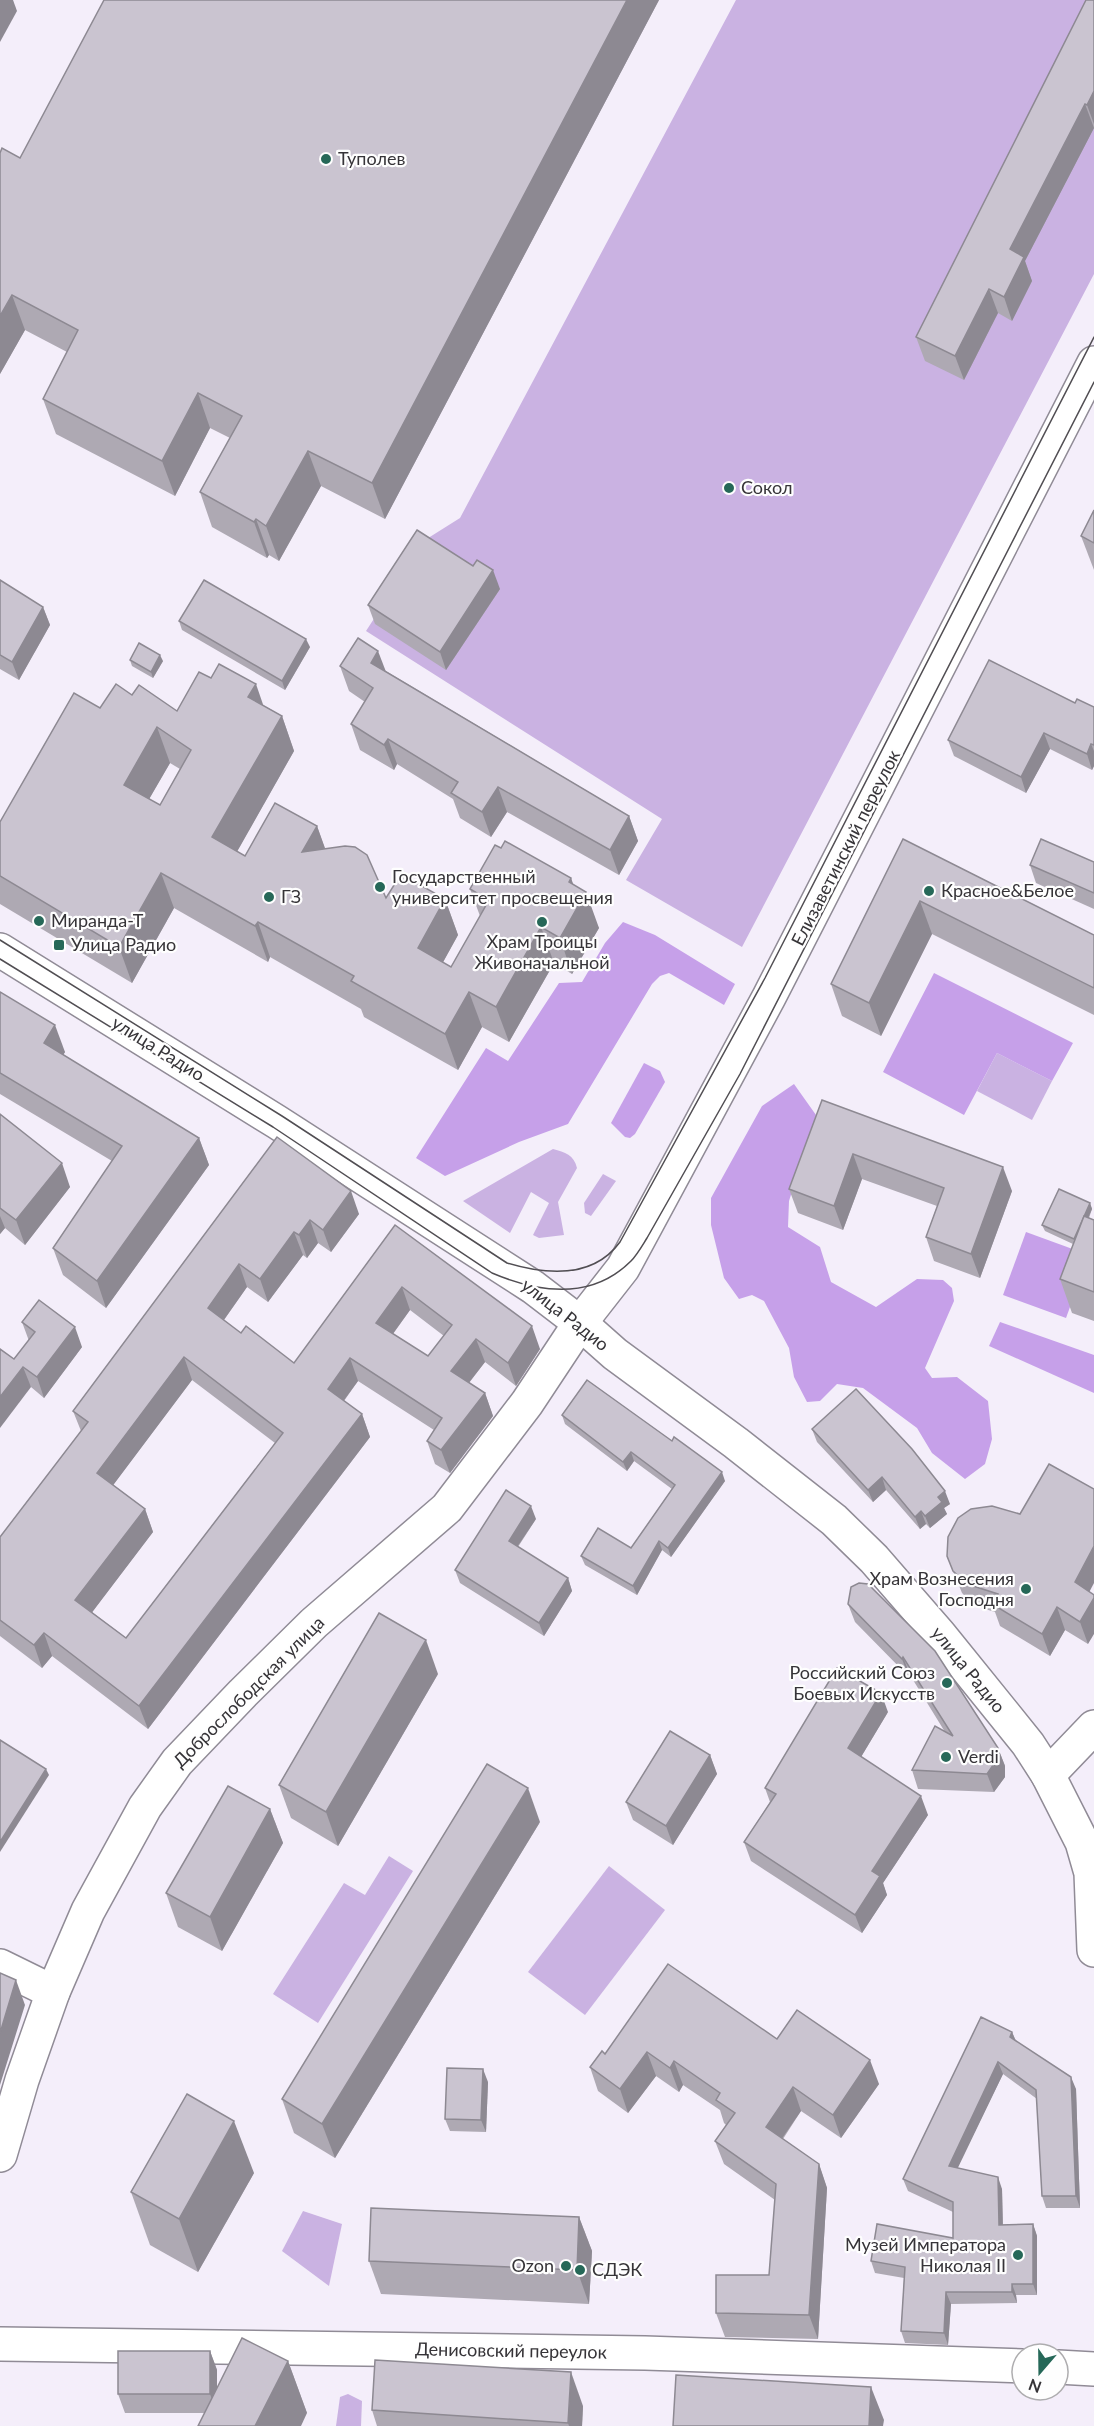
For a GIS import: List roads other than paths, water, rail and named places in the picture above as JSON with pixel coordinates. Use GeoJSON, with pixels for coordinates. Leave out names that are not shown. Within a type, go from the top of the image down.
{"type":"FeatureCollection","features":[{"type":"Feature","properties":{"kind":"street","name":"Елизаветинский переулок"},"geometry":{"type":"LineString","coordinates":[[580,1323],[623,1268],[755,1025],[1094,363]]}},
{"type":"Feature","properties":{"kind":"street","name":"улица Радио"},"geometry":{"type":"LineString","coordinates":[[0,950],[277,1122],[533,1287],[580,1323],[615,1354],[728,1436],[834,1520],[874,1559],[1029,1743],[1082,1842],[1091,1873],[1094,1950]]}},
{"type":"Feature","properties":{"kind":"street","name":"Доброслободская улица"},"geometry":{"type":"LineString","coordinates":[[0,2155],[22,2080],[53,1992],[88,1911],[145,1807],[177,1762],[314,1623],[447,1508],[527,1402],[580,1323]]}},
{"type":"Feature","properties":{"kind":"street"},"geometry":{"type":"LineString","coordinates":[[1048,1775],[1094,1727]]}},
{"type":"Feature","properties":{"kind":"street"},"geometry":{"type":"LineString","coordinates":[[0,1966],[53,1992]]}},
{"type":"Feature","properties":{"kind":"street","name":"Денисовский переулок"},"geometry":{"type":"LineString","coordinates":[[0,2344],[645,2353],[1010,2366]]}},
{"type":"Feature","properties":{"kind":"street"},"geometry":{"type":"LineString","coordinates":[[1070,2368],[1094,2369]]}},
{"type":"Feature","properties":{"kind":"tram line"},"geometry":{"type":"LineString","coordinates":[[0,940],[282,1116],[507,1263],[553,1271],[568,1271],[597,1263],[620,1242],[765,978],[1094,337]]}},
{"type":"Feature","properties":{"kind":"tram line"},"geometry":{"type":"LineString","coordinates":[[0,959],[273,1127],[492,1273],[528,1285],[564,1289],[582,1287],[616,1274],[631,1261],[641,1247],[740,1074],[1094,382]]}},
{"type":"Feature","properties":{"kind":"place","name":"Туполев"},"geometry":{"type":"Point","coordinates":[326,159]}},
{"type":"Feature","properties":{"kind":"place","name":"Сокол"},"geometry":{"type":"Point","coordinates":[729,488]}},
{"type":"Feature","properties":{"kind":"place","name":"Государственный университет просвещения"},"geometry":{"type":"Point","coordinates":[380,887]}},
{"type":"Feature","properties":{"kind":"place","name":"Красное&Белое"},"geometry":{"type":"Point","coordinates":[929,891]}},
{"type":"Feature","properties":{"kind":"place","name":"ГЗ"},"geometry":{"type":"Point","coordinates":[269,897]}},
{"type":"Feature","properties":{"kind":"place","name":"Миранда-Т"},"geometry":{"type":"Point","coordinates":[39,921]}},
{"type":"Feature","properties":{"kind":"place","name":"Храм Троицы Живоначальной"},"geometry":{"type":"Point","coordinates":[542,922]}},
{"type":"Feature","properties":{"kind":"place","name":"Улица Радио"},"geometry":{"type":"Point","coordinates":[59,945]}},
{"type":"Feature","properties":{"kind":"place","name":"Храм Вознесения Господня"},"geometry":{"type":"Point","coordinates":[1026,1589]}},
{"type":"Feature","properties":{"kind":"place","name":"Российский Союз Боевых Искусств"},"geometry":{"type":"Point","coordinates":[947,1683]}},
{"type":"Feature","properties":{"kind":"place","name":"Verdi"},"geometry":{"type":"Point","coordinates":[946,1757]}},
{"type":"Feature","properties":{"kind":"place","name":"Музей Императора Николая II"},"geometry":{"type":"Point","coordinates":[1018,2255]}},
{"type":"Feature","properties":{"kind":"place","name":"Ozon"},"geometry":{"type":"Point","coordinates":[566,2266]}},
{"type":"Feature","properties":{"kind":"place","name":"СДЭК"},"geometry":{"type":"Point","coordinates":[580,2270]}}]}
